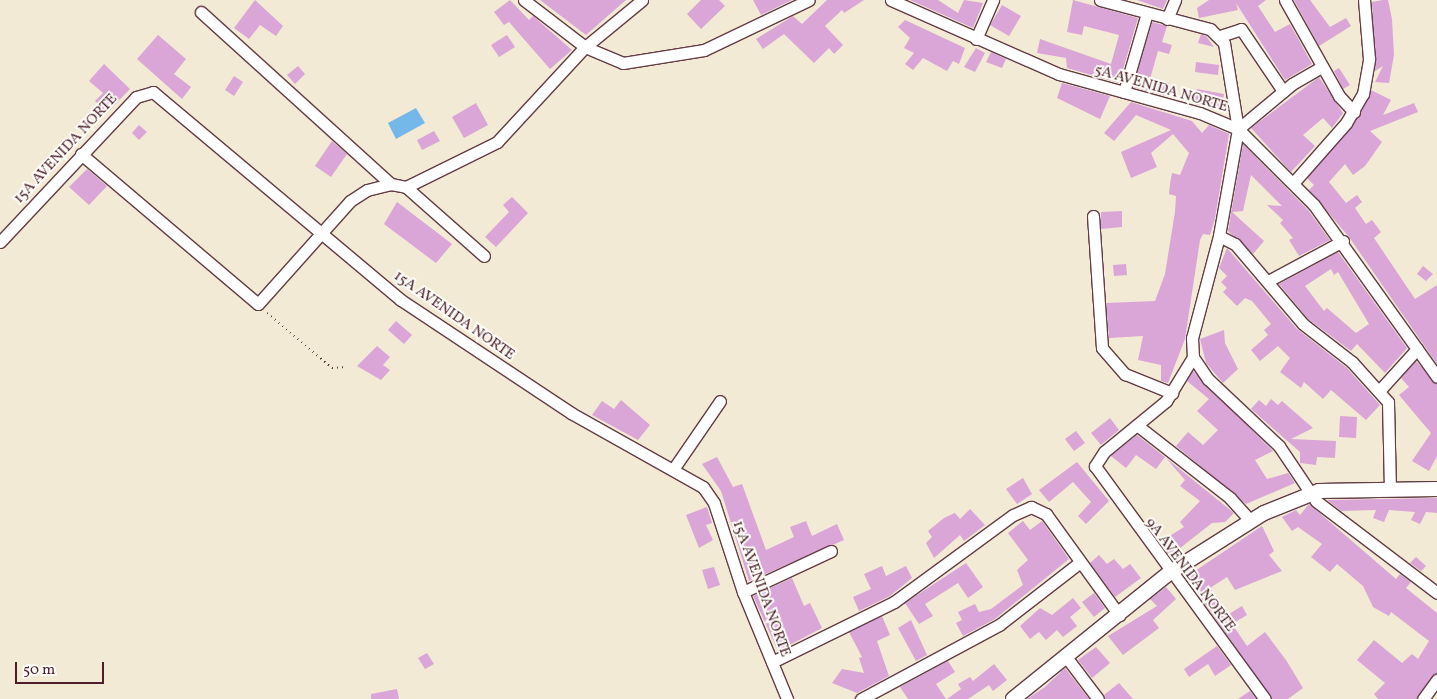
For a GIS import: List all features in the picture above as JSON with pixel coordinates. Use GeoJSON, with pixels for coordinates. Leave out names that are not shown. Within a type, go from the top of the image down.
{"type":"FeatureCollection","features":[{"type":"Feature","properties":{"kind":"street"},"geometry":{"type":"LineString","coordinates":[[524,0],[585,47],[623,63],[704,50],[810,0]]}},
{"type":"Feature","properties":{"kind":"street"},"geometry":{"type":"LineString","coordinates":[[406,187],[496,142],[585,47],[642,0]]}},
{"type":"Feature","properties":{"kind":"street","name":"5A AVENIDA NORTE"},"geometry":{"type":"LineString","coordinates":[[891,0],[1059,74],[1124,92],[1238,129],[1294,182],[1343,242],[1437,377]]}},
{"type":"Feature","properties":{"kind":"street"},"geometry":{"type":"LineString","coordinates":[[976,39],[993,0]]}},
{"type":"Feature","properties":{"kind":"street"},"geometry":{"type":"LineString","coordinates":[[1100,0],[1123,3],[1167,19],[1210,29],[1220,36],[1238,129],[1219,236],[1192,338],[1193,357],[1208,379],[1279,446],[1310,494],[1324,508],[1437,593]]}},
{"type":"Feature","properties":{"kind":"street"},"geometry":{"type":"LineString","coordinates":[[1167,19],[1175,0]]}},
{"type":"Feature","properties":{"kind":"street"},"geometry":{"type":"LineString","coordinates":[[1285,0],[1321,67],[1354,112]]}},
{"type":"Feature","properties":{"kind":"street"},"geometry":{"type":"LineString","coordinates":[[1294,182],[1354,112],[1369,73],[1364,0]]}},
{"type":"Feature","properties":{"kind":"street"},"geometry":{"type":"LineString","coordinates":[[201,12],[391,184]]}},
{"type":"Feature","properties":{"kind":"street"},"geometry":{"type":"LineString","coordinates":[[1124,92],[1147,13]]}},
{"type":"Feature","properties":{"kind":"street"},"geometry":{"type":"LineString","coordinates":[[1220,36],[1241,29],[1283,91]]}},
{"type":"Feature","properties":{"kind":"street"},"geometry":{"type":"LineString","coordinates":[[1238,129],[1283,91],[1321,67]]}},
{"type":"Feature","properties":{"kind":"street","name":"15A AVENIDA NORTE"},"geometry":{"type":"LineString","coordinates":[[0,242],[136,96],[153,92],[401,300],[571,413],[674,468],[710,494],[743,592],[787,699]]}},
{"type":"Feature","properties":{"kind":"street"},"geometry":{"type":"LineString","coordinates":[[81,154],[258,304],[320,231],[350,202],[367,190],[391,184],[406,187],[484,256]]}},
{"type":"Feature","properties":{"kind":"street"},"geometry":{"type":"LineString","coordinates":[[1093,216],[1102,348],[1125,374],[1172,393]]}},
{"type":"Feature","properties":{"kind":"street"},"geometry":{"type":"LineString","coordinates":[[1219,236],[1235,244],[1303,324],[1352,362],[1379,391],[1390,408],[1390,488]]}},
{"type":"Feature","properties":{"kind":"street"},"geometry":{"type":"LineString","coordinates":[[1268,282],[1343,242]]}},
{"type":"Feature","properties":{"kind":"street"},"geometry":{"type":"LineString","coordinates":[[1379,391],[1417,349]]}},
{"type":"Feature","properties":{"kind":"street"},"geometry":{"type":"LineString","coordinates":[[1193,357],[1184,365],[1172,393],[1138,426],[1230,498],[1250,520]]}},
{"type":"Feature","properties":{"kind":"street"},"geometry":{"type":"LineString","coordinates":[[674,468],[720,401]]}},
{"type":"Feature","properties":{"kind":"street","name":"9A AVENIDA NORTE"},"geometry":{"type":"LineString","coordinates":[[1138,426],[1104,452],[1095,466],[1169,573],[1265,699]]}},
{"type":"Feature","properties":{"kind":"street"},"geometry":{"type":"LineString","coordinates":[[1012,699],[1067,658],[1169,573],[1250,520],[1310,494],[1390,488],[1437,489]]}},
{"type":"Feature","properties":{"kind":"street"},"geometry":{"type":"LineString","coordinates":[[772,662],[894,602],[1026,508],[1037,507],[1046,514],[1079,563],[1119,615]]}},
{"type":"Feature","properties":{"kind":"street"},"geometry":{"type":"LineString","coordinates":[[743,592],[831,551]]}},
{"type":"Feature","properties":{"kind":"street"},"geometry":{"type":"LineString","coordinates":[[860,699],[999,624],[1079,563]]}},
{"type":"Feature","properties":{"kind":"street"},"geometry":{"type":"LineString","coordinates":[[1067,658],[1098,699]]}},
{"type":"Feature","properties":{"kind":"street"},"geometry":{"type":"LineString","coordinates":[[1423,699],[1437,680]]}},
{"type":"Feature","properties":{"kind":"path"},"geometry":{"type":"LineString","coordinates":[[258,304],[332,368],[346,367]]}},
{"type":"Feature","properties":{"kind":"water"},"geometry":{"type":"Polygon","coordinates":[[[416,108],[425,123],[396,139],[388,123],[416,108]]]}},
{"type":"Feature","properties":{"kind":"building"},"geometry":{"type":"Polygon","coordinates":[[[255,0],[283,26],[276,36],[260,25],[249,39],[234,28],[255,0]]]}},
{"type":"Feature","properties":{"kind":"building"},"geometry":{"type":"Polygon","coordinates":[[[510,0],[529,20],[533,16],[572,50],[550,69],[509,22],[504,25],[494,12],[510,0]]]}},
{"type":"Feature","properties":{"kind":"building"},"geometry":{"type":"Polygon","coordinates":[[[540,0],[626,0],[586,35],[540,0]]]}},
{"type":"Feature","properties":{"kind":"building"},"geometry":{"type":"Polygon","coordinates":[[[701,0],[719,0],[725,6],[701,29],[687,14],[701,0]]]}},
{"type":"Feature","properties":{"kind":"building"},"geometry":{"type":"Polygon","coordinates":[[[753,0],[792,0],[761,15],[753,0]]]}},
{"type":"Feature","properties":{"kind":"building"},"geometry":{"type":"Polygon","coordinates":[[[827,0],[864,0],[844,13],[842,10],[825,26],[843,45],[834,54],[829,48],[814,63],[784,34],[763,49],[756,39],[793,16],[802,24],[827,0]]]}},
{"type":"Feature","properties":{"kind":"building"},"geometry":{"type":"Polygon","coordinates":[[[910,0],[938,0],[958,13],[964,0],[983,3],[973,28],[910,0]]]}},
{"type":"Feature","properties":{"kind":"building"},"geometry":{"type":"Polygon","coordinates":[[[1073,0],[1138,18],[1119,83],[1067,68],[1066,58],[1037,53],[1040,39],[1111,64],[1119,35],[1084,26],[1082,35],[1067,32],[1073,0]]]}},
{"type":"Feature","properties":{"kind":"building"},"geometry":{"type":"Polygon","coordinates":[[[1137,0],[1167,0],[1163,9],[1137,0]]]}},
{"type":"Feature","properties":{"kind":"building"},"geometry":{"type":"Polygon","coordinates":[[[1209,0],[1266,0],[1258,6],[1275,32],[1290,24],[1312,64],[1285,80],[1236,3],[1238,10],[1199,18],[1197,8],[1209,0]]]}},
{"type":"Feature","properties":{"kind":"building"},"geometry":{"type":"Polygon","coordinates":[[[1294,0],[1310,0],[1330,27],[1346,18],[1351,26],[1319,46],[1294,0]]]}},
{"type":"Feature","properties":{"kind":"building"},"geometry":{"type":"Polygon","coordinates":[[[1388,0],[1392,19],[1394,55],[1389,83],[1375,82],[1383,66],[1375,71],[1372,2],[1388,0]]]}},
{"type":"Feature","properties":{"kind":"building"},"geometry":{"type":"Polygon","coordinates":[[[1002,5],[1021,16],[1009,36],[990,25],[1002,5]]]}},
{"type":"Feature","properties":{"kind":"building"},"geometry":{"type":"Polygon","coordinates":[[[905,20],[965,48],[959,64],[953,61],[947,71],[923,58],[913,70],[905,64],[914,53],[904,48],[910,38],[898,27],[905,20]]]}},
{"type":"Feature","properties":{"kind":"building"},"geometry":{"type":"Polygon","coordinates":[[[1152,22],[1167,26],[1162,42],[1172,45],[1169,54],[1158,51],[1150,79],[1169,83],[1166,96],[1133,87],[1152,22]]]}},
{"type":"Feature","properties":{"kind":"building"},"geometry":{"type":"Polygon","coordinates":[[[1201,34],[1206,36],[1214,47],[1198,43],[1201,34]]]}},
{"type":"Feature","properties":{"kind":"building"},"geometry":{"type":"Polygon","coordinates":[[[158,35],[186,59],[174,74],[191,87],[182,99],[137,59],[158,35]]]}},
{"type":"Feature","properties":{"kind":"building"},"geometry":{"type":"Polygon","coordinates":[[[507,35],[515,47],[499,57],[491,45],[507,35]]]}},
{"type":"Feature","properties":{"kind":"building"},"geometry":{"type":"Polygon","coordinates":[[[976,48],[985,53],[975,72],[964,67],[976,48]]]}},
{"type":"Feature","properties":{"kind":"building"},"geometry":{"type":"Polygon","coordinates":[[[991,52],[1006,59],[1002,68],[986,62],[991,52]]]}},
{"type":"Feature","properties":{"kind":"building"},"geometry":{"type":"Polygon","coordinates":[[[1196,62],[1219,65],[1218,75],[1195,72],[1196,62]]]}},
{"type":"Feature","properties":{"kind":"building"},"geometry":{"type":"Polygon","coordinates":[[[104,64],[130,89],[107,113],[95,101],[103,93],[89,81],[104,64]]]}},
{"type":"Feature","properties":{"kind":"building"},"geometry":{"type":"Polygon","coordinates":[[[298,66],[305,74],[295,84],[287,75],[298,66]]]}},
{"type":"Feature","properties":{"kind":"building"},"geometry":{"type":"Polygon","coordinates":[[[1339,68],[1350,85],[1343,89],[1334,71],[1339,68]]]}},
{"type":"Feature","properties":{"kind":"building"},"geometry":{"type":"Polygon","coordinates":[[[234,76],[243,82],[234,96],[225,90],[234,76]]]}},
{"type":"Feature","properties":{"kind":"building"},"geometry":{"type":"Polygon","coordinates":[[[1319,77],[1343,113],[1332,128],[1323,118],[1303,135],[1315,146],[1291,172],[1251,128],[1319,77]]]}},
{"type":"Feature","properties":{"kind":"building"},"geometry":{"type":"Polygon","coordinates":[[[1062,83],[1110,96],[1100,119],[1057,98],[1062,83]]]}},
{"type":"Feature","properties":{"kind":"building"},"geometry":{"type":"Polygon","coordinates":[[[1197,89],[1224,94],[1221,110],[1194,104],[1197,89]]]}},
{"type":"Feature","properties":{"kind":"building"},"geometry":{"type":"Polygon","coordinates":[[[1371,90],[1391,100],[1383,115],[1414,103],[1418,112],[1370,131],[1382,142],[1365,166],[1353,175],[1345,164],[1329,182],[1346,203],[1357,195],[1362,202],[1355,208],[1366,224],[1372,220],[1381,232],[1374,238],[1415,299],[1437,285],[1437,364],[1349,237],[1309,190],[1314,185],[1307,178],[1352,127],[1371,90]]]}},
{"type":"Feature","properties":{"kind":"building"},"geometry":{"type":"Polygon","coordinates":[[[1131,102],[1192,121],[1202,133],[1209,125],[1229,134],[1215,218],[1210,235],[1203,234],[1200,240],[1185,339],[1168,383],[1161,381],[1161,365],[1138,360],[1143,336],[1109,338],[1106,303],[1155,301],[1165,274],[1175,212],[1176,196],[1169,194],[1172,173],[1180,175],[1189,153],[1173,134],[1151,153],[1157,167],[1131,178],[1121,152],[1171,130],[1136,115],[1114,141],[1104,133],[1131,102]]]}},
{"type":"Feature","properties":{"kind":"building"},"geometry":{"type":"Polygon","coordinates":[[[476,103],[488,125],[464,138],[452,117],[476,103]]]}},
{"type":"Feature","properties":{"kind":"building"},"geometry":{"type":"Polygon","coordinates":[[[139,125],[147,132],[139,140],[132,133],[139,125]]]}},
{"type":"Feature","properties":{"kind":"building"},"geometry":{"type":"Polygon","coordinates":[[[434,131],[440,141],[422,150],[417,140],[434,131]]]}},
{"type":"Feature","properties":{"kind":"building"},"geometry":{"type":"Polygon","coordinates":[[[332,141],[347,154],[331,177],[315,166],[332,141]]]}},
{"type":"Feature","properties":{"kind":"building"},"geometry":{"type":"Polygon","coordinates":[[[1243,144],[1308,210],[1330,240],[1299,256],[1289,240],[1293,238],[1280,223],[1283,220],[1267,205],[1282,206],[1251,175],[1243,211],[1232,212],[1264,241],[1253,254],[1228,231],[1243,144]]]}},
{"type":"Feature","properties":{"kind":"building"},"geometry":{"type":"Polygon","coordinates":[[[87,169],[107,186],[89,205],[69,187],[87,169]]]}},
{"type":"Feature","properties":{"kind":"building"},"geometry":{"type":"Polygon","coordinates":[[[512,197],[528,213],[496,247],[485,237],[509,212],[503,205],[512,197]]]}},
{"type":"Feature","properties":{"kind":"building"},"geometry":{"type":"Polygon","coordinates":[[[397,202],[452,244],[436,263],[384,224],[397,202]]]}},
{"type":"Feature","properties":{"kind":"building"},"geometry":{"type":"Polygon","coordinates":[[[1122,211],[1122,227],[1101,229],[1101,212],[1122,211]]]}},
{"type":"Feature","properties":{"kind":"building"},"geometry":{"type":"Polygon","coordinates":[[[1227,248],[1297,329],[1347,368],[1380,405],[1366,420],[1331,390],[1323,399],[1304,382],[1301,388],[1280,372],[1290,358],[1278,346],[1260,361],[1251,350],[1268,335],[1264,330],[1271,324],[1252,301],[1245,298],[1237,306],[1223,292],[1227,288],[1221,282],[1227,276],[1219,268],[1227,248]]]}},
{"type":"Feature","properties":{"kind":"building"},"geometry":{"type":"Polygon","coordinates":[[[1338,252],[1407,348],[1385,373],[1357,344],[1351,351],[1308,319],[1279,284],[1338,252]],[[1331,269],[1305,286],[1324,311],[1327,308],[1356,333],[1369,324],[1338,272],[1334,275],[1331,269]]]}},
{"type":"Feature","properties":{"kind":"building"},"geometry":{"type":"Polygon","coordinates":[[[1126,264],[1127,275],[1114,276],[1113,265],[1126,264]]]}},
{"type":"Feature","properties":{"kind":"building"},"geometry":{"type":"Polygon","coordinates":[[[1423,266],[1433,274],[1426,281],[1417,274],[1423,266]]]}},
{"type":"Feature","properties":{"kind":"building"},"geometry":{"type":"Polygon","coordinates":[[[396,321],[412,335],[404,344],[388,330],[396,321]]]}},
{"type":"Feature","properties":{"kind":"building"},"geometry":{"type":"Polygon","coordinates":[[[1224,330],[1225,343],[1238,369],[1223,383],[1206,363],[1200,339],[1224,330]]]}},
{"type":"Feature","properties":{"kind":"building"},"geometry":{"type":"Polygon","coordinates":[[[377,346],[390,357],[383,365],[390,370],[381,380],[357,366],[377,346]]]}},
{"type":"Feature","properties":{"kind":"building"},"geometry":{"type":"Polygon","coordinates":[[[1416,361],[1437,384],[1437,456],[1429,471],[1412,461],[1431,433],[1399,395],[1409,387],[1401,378],[1416,361]]]}},
{"type":"Feature","properties":{"kind":"building"},"geometry":{"type":"Polygon","coordinates":[[[1193,371],[1273,451],[1255,460],[1267,479],[1288,473],[1295,483],[1246,504],[1176,446],[1188,432],[1203,445],[1218,430],[1197,411],[1209,399],[1187,381],[1193,371]]]}},
{"type":"Feature","properties":{"kind":"building"},"geometry":{"type":"Polygon","coordinates":[[[1271,399],[1278,405],[1282,401],[1313,428],[1291,439],[1336,441],[1335,458],[1317,457],[1316,465],[1300,463],[1300,452],[1251,409],[1259,400],[1266,406],[1271,399]]]}},
{"type":"Feature","properties":{"kind":"building"},"geometry":{"type":"Polygon","coordinates":[[[621,400],[650,425],[638,440],[592,415],[602,401],[614,409],[621,400]]]}},
{"type":"Feature","properties":{"kind":"building"},"geometry":{"type":"Polygon","coordinates":[[[1340,416],[1357,417],[1356,438],[1339,437],[1340,416]]]}},
{"type":"Feature","properties":{"kind":"building"},"geometry":{"type":"Polygon","coordinates":[[[1110,418],[1119,430],[1101,445],[1091,433],[1110,418]]]}},
{"type":"Feature","properties":{"kind":"building"},"geometry":{"type":"Polygon","coordinates":[[[1076,431],[1085,443],[1074,451],[1065,439],[1076,431]]]}},
{"type":"Feature","properties":{"kind":"building"},"geometry":{"type":"Polygon","coordinates":[[[1137,435],[1165,457],[1156,469],[1136,455],[1126,468],[1111,456],[1137,435]]]}},
{"type":"Feature","properties":{"kind":"building"},"geometry":{"type":"Polygon","coordinates":[[[717,457],[733,487],[742,484],[766,550],[794,537],[790,527],[806,521],[812,536],[837,524],[844,540],[749,581],[721,491],[702,464],[717,457]]]}},
{"type":"Feature","properties":{"kind":"building"},"geometry":{"type":"Polygon","coordinates":[[[1166,458],[1234,513],[1225,522],[1212,523],[1170,556],[1160,542],[1184,527],[1180,522],[1200,501],[1180,486],[1185,480],[1166,458]]]}},
{"type":"Feature","properties":{"kind":"building"},"geometry":{"type":"Polygon","coordinates":[[[1077,462],[1109,501],[1086,524],[1078,516],[1091,502],[1073,482],[1049,502],[1039,490],[1077,462]]]}},
{"type":"Feature","properties":{"kind":"building"},"geometry":{"type":"Polygon","coordinates":[[[1023,478],[1032,494],[1017,504],[1006,489],[1023,478]]]}},
{"type":"Feature","properties":{"kind":"building"},"geometry":{"type":"Polygon","coordinates":[[[1437,498],[1437,513],[1426,512],[1420,524],[1411,520],[1415,512],[1389,510],[1384,522],[1373,518],[1376,510],[1341,511],[1327,500],[1437,498]]]}},
{"type":"Feature","properties":{"kind":"building"},"geometry":{"type":"Polygon","coordinates":[[[1309,504],[1396,579],[1400,574],[1411,582],[1406,588],[1437,613],[1437,673],[1416,699],[1378,699],[1374,694],[1385,683],[1357,660],[1374,640],[1402,663],[1412,654],[1418,659],[1429,641],[1391,612],[1389,616],[1373,607],[1363,586],[1337,564],[1330,572],[1311,557],[1322,544],[1298,527],[1292,531],[1282,517],[1296,510],[1300,515],[1309,504]]]}},
{"type":"Feature","properties":{"kind":"building"},"geometry":{"type":"Polygon","coordinates":[[[707,507],[712,523],[706,525],[713,540],[699,548],[686,515],[707,507]]]}},
{"type":"Feature","properties":{"kind":"building"},"geometry":{"type":"Polygon","coordinates":[[[970,509],[985,525],[964,541],[960,535],[934,558],[926,543],[932,537],[928,531],[944,518],[955,513],[960,519],[970,509]]]}},
{"type":"Feature","properties":{"kind":"building"},"geometry":{"type":"Polygon","coordinates":[[[1023,521],[1030,530],[1042,521],[1069,559],[995,619],[963,636],[956,623],[962,620],[958,612],[975,604],[979,612],[991,609],[1023,585],[1017,570],[1028,560],[1008,533],[1023,521]]]}},
{"type":"Feature","properties":{"kind":"building"},"geometry":{"type":"Polygon","coordinates":[[[1262,526],[1274,551],[1269,555],[1282,571],[1235,590],[1227,577],[1210,588],[1229,614],[1242,606],[1247,615],[1232,624],[1247,646],[1265,632],[1286,660],[1303,688],[1288,699],[1272,699],[1186,577],[1262,526]]]}},
{"type":"Feature","properties":{"kind":"building"},"geometry":{"type":"Polygon","coordinates":[[[1099,555],[1107,564],[1114,559],[1123,569],[1130,564],[1141,578],[1115,597],[1090,563],[1099,555]]]}},
{"type":"Feature","properties":{"kind":"building"},"geometry":{"type":"Polygon","coordinates":[[[1416,557],[1426,566],[1421,571],[1410,563],[1416,557]]]}},
{"type":"Feature","properties":{"kind":"building"},"geometry":{"type":"Polygon","coordinates":[[[966,563],[983,587],[968,598],[958,583],[925,604],[933,616],[919,624],[905,603],[966,563]]]}},
{"type":"Feature","properties":{"kind":"building"},"geometry":{"type":"Polygon","coordinates":[[[882,566],[886,576],[906,566],[912,578],[890,596],[859,611],[853,597],[871,589],[864,574],[882,566]]]}},
{"type":"Feature","properties":{"kind":"building"},"geometry":{"type":"Polygon","coordinates":[[[714,567],[720,585],[708,589],[702,570],[714,567]]]}},
{"type":"Feature","properties":{"kind":"building"},"geometry":{"type":"Polygon","coordinates":[[[792,578],[804,606],[810,603],[822,628],[778,651],[753,596],[792,578]]]}},
{"type":"Feature","properties":{"kind":"building"},"geometry":{"type":"Polygon","coordinates":[[[1166,587],[1176,599],[1153,620],[1159,628],[1123,655],[1108,636],[1157,606],[1150,599],[1166,587]]]}},
{"type":"Feature","properties":{"kind":"building"},"geometry":{"type":"Polygon","coordinates":[[[1094,593],[1105,608],[1094,617],[1082,602],[1094,593]]]}},
{"type":"Feature","properties":{"kind":"building"},"geometry":{"type":"Polygon","coordinates":[[[1073,598],[1081,608],[1070,617],[1077,626],[1063,637],[1057,630],[1046,640],[1039,632],[1030,639],[1020,626],[1040,608],[1052,615],[1073,598]]]}},
{"type":"Feature","properties":{"kind":"building"},"geometry":{"type":"Polygon","coordinates":[[[882,616],[890,635],[877,641],[889,676],[857,693],[832,683],[842,669],[864,673],[859,658],[862,657],[849,632],[882,616]]]}},
{"type":"Feature","properties":{"kind":"building"},"geometry":{"type":"Polygon","coordinates":[[[911,620],[927,655],[916,661],[898,628],[911,620]]]}},
{"type":"Feature","properties":{"kind":"building"},"geometry":{"type":"Polygon","coordinates":[[[1217,646],[1231,665],[1215,676],[1208,664],[1189,677],[1184,669],[1217,646]]]}},
{"type":"Feature","properties":{"kind":"building"},"geometry":{"type":"Polygon","coordinates":[[[1096,647],[1110,663],[1092,678],[1078,660],[1096,647]]]}},
{"type":"Feature","properties":{"kind":"building"},"geometry":{"type":"Polygon","coordinates":[[[427,653],[434,664],[425,669],[418,658],[427,653]]]}},
{"type":"Feature","properties":{"kind":"building"},"geometry":{"type":"Polygon","coordinates":[[[948,661],[955,672],[936,684],[946,699],[908,699],[900,687],[948,661]]]}},
{"type":"Feature","properties":{"kind":"building"},"geometry":{"type":"Polygon","coordinates":[[[994,664],[1007,680],[993,691],[989,685],[968,699],[947,699],[961,689],[958,684],[970,677],[973,681],[994,664]]]}},
{"type":"Feature","properties":{"kind":"building"},"geometry":{"type":"Polygon","coordinates":[[[1065,668],[1089,699],[1027,699],[1045,687],[1065,668]]]}},
{"type":"Feature","properties":{"kind":"building"},"geometry":{"type":"Polygon","coordinates":[[[1119,683],[1133,699],[1105,699],[1104,695],[1119,683]]]}},
{"type":"Feature","properties":{"kind":"building"},"geometry":{"type":"Polygon","coordinates":[[[397,689],[399,699],[371,699],[371,694],[397,689]]]}},
{"type":"Feature","properties":{"kind":"building"},"geometry":{"type":"Polygon","coordinates":[[[1250,691],[1256,699],[1238,699],[1250,691]]]}}]}
